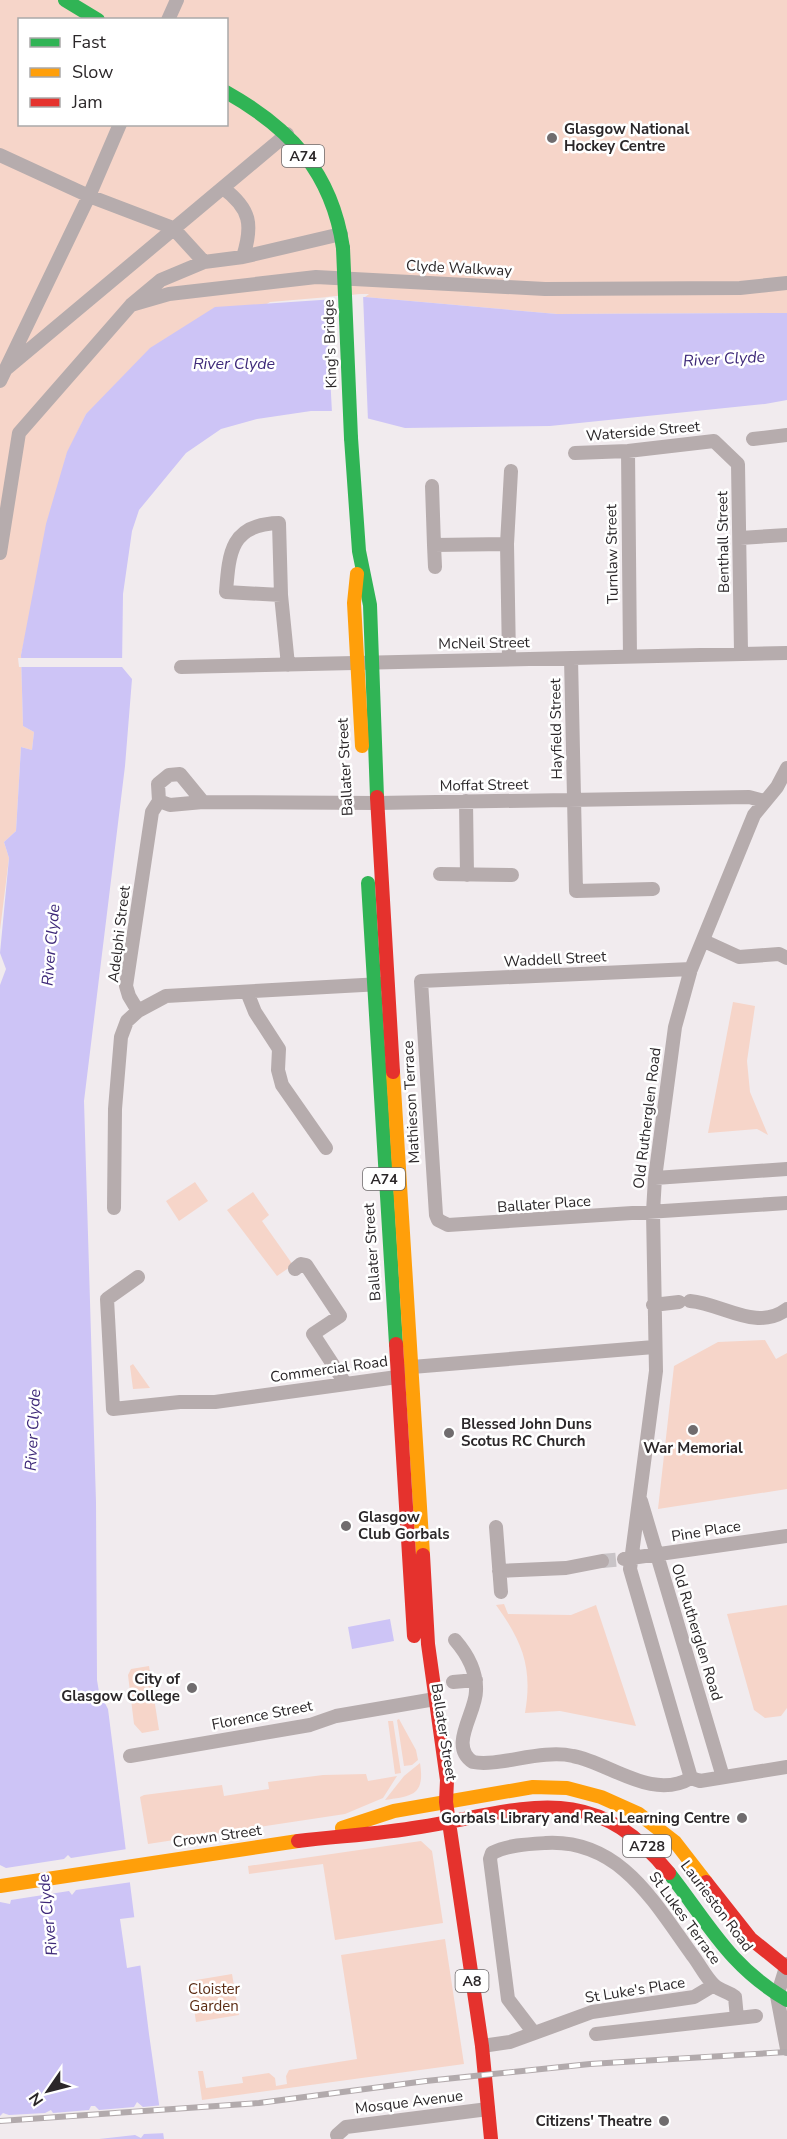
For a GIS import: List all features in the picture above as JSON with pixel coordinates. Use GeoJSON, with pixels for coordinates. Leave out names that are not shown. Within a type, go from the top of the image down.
{"type":"FeatureCollection","features":[{"type":"Feature","properties":{"kind":"main road"},"geometry":{"type":"LineString","coordinates":[[65,0],[96,18]]}},
{"type":"Feature","properties":{"kind":"main road","name":"A74"},"geometry":{"type":"LineString","coordinates":[[228,93],[260,112],[287,134],[326,190],[342,241]]}},
{"type":"Feature","properties":{"kind":"main road","name":"King's Bridge"},"geometry":{"type":"LineString","coordinates":[[342,241],[351,438]]}},
{"type":"Feature","properties":{"kind":"main road","name":"Ballater Street"},"geometry":{"type":"LineString","coordinates":[[351,438],[359,551],[370,605],[373,663],[372,985],[412,1617],[447,1780],[446,1802],[482,2046],[491,2139]]}},
{"type":"Feature","properties":{"kind":"main road","name":"Ballater Street"},"geometry":{"type":"LineString","coordinates":[[359,551],[354,603],[356,663],[388,984],[428,1644],[428,1700]]}},
{"type":"Feature","properties":{"kind":"main road","name":"Laurieston Road"},"geometry":{"type":"LineString","coordinates":[[446,1802],[512,1790],[555,1786],[581,1791],[620,1804],[639,1814],[675,1842],[751,1939],[787,1967]]}},
{"type":"Feature","properties":{"kind":"main road","name":"Crown Street"},"geometry":{"type":"LineString","coordinates":[[302,1840],[394,1811],[446,1802]]}},
{"type":"Feature","properties":{"kind":"main road","name":"Laurieston Road"},"geometry":{"type":"LineString","coordinates":[[449,1823],[541,1808],[584,1810],[606,1818],[639,1838],[653,1852],[737,1961],[782,1998]]}},
{"type":"Feature","properties":{"kind":"main road","name":"Crown Street"},"geometry":{"type":"LineString","coordinates":[[0,1886],[302,1840],[397,1832],[449,1823]]}},
{"type":"Feature","properties":{"kind":"street"},"geometry":{"type":"LineString","coordinates":[[169,18],[177,0]]}},
{"type":"Feature","properties":{"kind":"street"},"geometry":{"type":"LineString","coordinates":[[3,376],[89,196],[119,126]]}},
{"type":"Feature","properties":{"kind":"street"},"geometry":{"type":"LineString","coordinates":[[3,376],[173,228],[287,134]]}},
{"type":"Feature","properties":{"kind":"street"},"geometry":{"type":"LineString","coordinates":[[0,155],[89,196],[173,228],[204,262]]}},
{"type":"Feature","properties":{"kind":"street"},"geometry":{"type":"LineString","coordinates":[[223,188],[234,197],[248,216],[250,235],[243,257]]}},
{"type":"Feature","properties":{"kind":"street"},"geometry":{"type":"LineString","coordinates":[[0,553],[19,433],[131,305],[161,280],[204,262],[342,241]]}},
{"type":"Feature","properties":{"kind":"street","name":"Clyde Walkway"},"geometry":{"type":"LineString","coordinates":[[131,305],[169,294],[316,277],[544,289],[740,288],[787,283]]}},
{"type":"Feature","properties":{"kind":"street"},"geometry":{"type":"LineString","coordinates":[[753,439],[787,435]]}},
{"type":"Feature","properties":{"kind":"street","name":"Waterside Street"},"geometry":{"type":"LineString","coordinates":[[575,453],[628,451],[714,441]]}},
{"type":"Feature","properties":{"kind":"street","name":"Benthall Street"},"geometry":{"type":"LineString","coordinates":[[714,441],[738,464],[741,652]]}},
{"type":"Feature","properties":{"kind":"street","name":"Turnlaw Street"},"geometry":{"type":"LineString","coordinates":[[628,451],[630,657]]}},
{"type":"Feature","properties":{"kind":"street"},"geometry":{"type":"LineString","coordinates":[[509,658],[507,544],[511,471]]}},
{"type":"Feature","properties":{"kind":"street"},"geometry":{"type":"LineString","coordinates":[[432,486],[435,567]]}},
{"type":"Feature","properties":{"kind":"street"},"geometry":{"type":"LineString","coordinates":[[281,595],[226,592],[229,555],[241,533],[260,523],[279,523],[281,595],[288,665]]}},
{"type":"Feature","properties":{"kind":"street"},"geometry":{"type":"LineString","coordinates":[[740,538],[787,535]]}},
{"type":"Feature","properties":{"kind":"street"},"geometry":{"type":"LineString","coordinates":[[434,545],[507,544]]}},
{"type":"Feature","properties":{"kind":"street","name":"McNeil Street"},"geometry":{"type":"LineString","coordinates":[[182,667],[630,657],[741,652],[787,653]]}},
{"type":"Feature","properties":{"kind":"street","name":"Hayfield Street"},"geometry":{"type":"LineString","coordinates":[[571,658],[576,891],[653,889]]}},
{"type":"Feature","properties":{"kind":"street","name":"Old Rutherglen Road"},"geometry":{"type":"LineString","coordinates":[[691,1778],[627,1558],[640,1496],[656,1371],[653,1305],[655,1178],[675,1027],[691,969],[754,815],[777,787],[787,768]]}},
{"type":"Feature","properties":{"kind":"street"},"geometry":{"type":"LineString","coordinates":[[159,801],[158,784],[169,775],[180,774],[203,802]]}},
{"type":"Feature","properties":{"kind":"street","name":"Moffat Street"},"geometry":{"type":"LineString","coordinates":[[159,801],[170,805],[203,802],[371,803],[750,797],[764,801]]}},
{"type":"Feature","properties":{"kind":"street","name":"Adelphi Street"},"geometry":{"type":"LineString","coordinates":[[138,1011],[126,986],[152,812],[159,801]]}},
{"type":"Feature","properties":{"kind":"street"},"geometry":{"type":"LineString","coordinates":[[466,801],[467,874]]}},
{"type":"Feature","properties":{"kind":"street"},"geometry":{"type":"LineString","coordinates":[[440,874],[512,876]]}},
{"type":"Feature","properties":{"kind":"street"},"geometry":{"type":"LineString","coordinates":[[704,941],[740,957],[779,954],[787,958]]}},
{"type":"Feature","properties":{"kind":"street","name":"Waddell Street"},"geometry":{"type":"LineString","coordinates":[[421,981],[691,969]]}},
{"type":"Feature","properties":{"kind":"street","name":"Mathieson Terrace"},"geometry":{"type":"LineString","coordinates":[[421,981],[433,1207],[438,1220]]}},
{"type":"Feature","properties":{"kind":"street"},"geometry":{"type":"LineString","coordinates":[[114,1208],[115,1109],[121,1037],[128,1021],[138,1011],[166,996],[388,984]]}},
{"type":"Feature","properties":{"kind":"street"},"geometry":{"type":"LineString","coordinates":[[247,992],[255,1012],[279,1049],[278,1070],[282,1085],[326,1148]]}},
{"type":"Feature","properties":{"kind":"street"},"geometry":{"type":"LineString","coordinates":[[379,1100],[395,1099]]}},
{"type":"Feature","properties":{"kind":"street"},"geometry":{"type":"LineString","coordinates":[[655,1178],[787,1169]]}},
{"type":"Feature","properties":{"kind":"street","name":"Ballater Place"},"geometry":{"type":"LineString","coordinates":[[438,1220],[448,1226],[787,1203]]}},
{"type":"Feature","properties":{"kind":"street"},"geometry":{"type":"LineString","coordinates":[[295,1269],[301,1264],[306,1265],[340,1316],[313,1334],[345,1383]]}},
{"type":"Feature","properties":{"kind":"street","name":"Commercial Road"},"geometry":{"type":"LineString","coordinates":[[138,1277],[107,1299],[113,1409],[180,1402],[215,1402],[397,1377],[412,1367],[654,1347]]}},
{"type":"Feature","properties":{"kind":"street"},"geometry":{"type":"LineString","coordinates":[[653,1305],[705,1302],[754,1320],[769,1319],[787,1309]]}},
{"type":"Feature","properties":{"kind":"street","name":"Old Rutherglen Road"},"geometry":{"type":"LineString","coordinates":[[640,1496],[723,1777]]}},
{"type":"Feature","properties":{"kind":"street"},"geometry":{"type":"LineString","coordinates":[[495,1527],[501,1592]]}},
{"type":"Feature","properties":{"kind":"street","name":"Pine Place"},"geometry":{"type":"LineString","coordinates":[[627,1558],[657,1556],[787,1536]]}},
{"type":"Feature","properties":{"kind":"street"},"geometry":{"type":"LineString","coordinates":[[499,1571],[566,1568],[602,1561]]}},
{"type":"Feature","properties":{"kind":"street"},"geometry":{"type":"LineString","coordinates":[[455,1640],[467,1656],[476,1680],[475,1705],[463,1739],[466,1756],[473,1762],[548,1755],[574,1756],[655,1785],[683,1782],[691,1778],[700,1781],[787,1767]]}},
{"type":"Feature","properties":{"kind":"street"},"geometry":{"type":"LineString","coordinates":[[453,1682],[476,1680]]}},
{"type":"Feature","properties":{"kind":"street","name":"Florence Street"},"geometry":{"type":"LineString","coordinates":[[130,1756],[310,1725],[336,1716],[428,1700]]}},
{"type":"Feature","properties":{"kind":"street","name":"St Lukes Terrace"},"geometry":{"type":"LineString","coordinates":[[534,2034],[508,1999],[490,1865],[492,1853],[530,1844],[549,1843],[586,1849],[626,1869],[650,1896],[714,1985]]}},
{"type":"Feature","properties":{"kind":"street"},"geometry":{"type":"LineString","coordinates":[[787,1967],[782,1998],[787,2049]]}},
{"type":"Feature","properties":{"kind":"street"},"geometry":{"type":"LineString","coordinates":[[714,1985],[735,1997],[737,2018]]}},
{"type":"Feature","properties":{"kind":"street","name":"St Luke's Place"},"geometry":{"type":"LineString","coordinates":[[482,2046],[510,2042],[592,2013],[694,1997],[714,1985]]}},
{"type":"Feature","properties":{"kind":"street"},"geometry":{"type":"LineString","coordinates":[[596,2034],[756,2016]]}},
{"type":"Feature","properties":{"kind":"street","name":"Mosque Avenue"},"geometry":{"type":"LineString","coordinates":[[337,2135],[345,2127],[489,2109]]}},
{"type":"Feature","properties":{"kind":"green space"},"geometry":{"type":"Polygon","coordinates":[[[0,0],[787,0],[787,313],[557,314],[365,297],[369,294],[270,302],[86,414],[66,456],[21,655],[23,726],[34,732],[32,750],[21,747],[16,831],[4,842],[9,858],[0,930],[0,0]]]}},
{"type":"Feature","properties":{"kind":"green space"},"geometry":{"type":"Polygon","coordinates":[[[733,1002],[755,1006],[747,1061],[750,1092],[768,1135],[757,1129],[708,1133],[733,1002]]]}},
{"type":"Feature","properties":{"kind":"green space"},"geometry":{"type":"Polygon","coordinates":[[[195,1182],[208,1201],[179,1221],[166,1201],[195,1182]]]}},
{"type":"Feature","properties":{"kind":"green space"},"geometry":{"type":"Polygon","coordinates":[[[253,1192],[269,1215],[262,1221],[293,1265],[277,1276],[227,1210],[253,1192]]]}},
{"type":"Feature","properties":{"kind":"green space"},"geometry":{"type":"Polygon","coordinates":[[[765,1340],[776,1359],[787,1353],[787,1489],[658,1509],[674,1366],[718,1342],[765,1340]]]}},
{"type":"Feature","properties":{"kind":"green space"},"geometry":{"type":"Polygon","coordinates":[[[133,1364],[150,1388],[133,1389],[130,1366],[133,1364]]]}},
{"type":"Feature","properties":{"kind":"green space"},"geometry":{"type":"Polygon","coordinates":[[[504,1604],[508,1614],[571,1615],[596,1605],[636,1726],[560,1711],[525,1713],[528,1682],[526,1668],[519,1643],[496,1605],[504,1604]]]}},
{"type":"Feature","properties":{"kind":"green space"},"geometry":{"type":"Polygon","coordinates":[[[787,1605],[787,1708],[781,1716],[765,1718],[754,1710],[727,1614],[787,1605]]]}},
{"type":"Feature","properties":{"kind":"green space"},"geometry":{"type":"Polygon","coordinates":[[[149,1666],[159,1730],[142,1733],[134,1724],[128,1675],[131,1669],[149,1666]]]}},
{"type":"Feature","properties":{"kind":"green space"},"geometry":{"type":"Polygon","coordinates":[[[399,1719],[416,1750],[418,1760],[412,1765],[404,1766],[397,1720],[399,1719]]]}},
{"type":"Feature","properties":{"kind":"green space"},"geometry":{"type":"Polygon","coordinates":[[[388,1721],[393,1721],[401,1773],[395,1774],[388,1721]]]}},
{"type":"Feature","properties":{"kind":"green space"},"geometry":{"type":"Polygon","coordinates":[[[420,1763],[419,1788],[410,1795],[385,1800],[404,1776],[420,1763]]]}},
{"type":"Feature","properties":{"kind":"green space"},"geometry":{"type":"Polygon","coordinates":[[[366,1774],[368,1781],[397,1776],[383,1798],[345,1814],[148,1844],[140,1797],[144,1795],[222,1785],[224,1796],[269,1789],[268,1782],[323,1775],[366,1774]]]}},
{"type":"Feature","properties":{"kind":"green space"},"geometry":{"type":"Polygon","coordinates":[[[421,1841],[432,1851],[443,1923],[335,1940],[323,1864],[249,1874],[248,1866],[421,1841]]]}},
{"type":"Feature","properties":{"kind":"green space"},"geometry":{"type":"Polygon","coordinates":[[[445,1939],[464,2064],[202,2100],[198,2071],[203,2071],[206,2088],[243,2083],[242,2077],[269,2073],[275,2078],[276,2086],[287,2084],[286,2076],[289,2070],[357,2059],[341,1955],[445,1939]]]}},
{"type":"Feature","properties":{"kind":"green space","name":"Cloister Garden"},"geometry":{"type":"Polygon","coordinates":[[[232,1974],[239,2015],[196,2022],[190,1981],[232,1974]]]}},
{"type":"Feature","properties":{"kind":"water","name":"River Clyde"},"geometry":{"type":"Polygon","coordinates":[[[365,297],[557,314],[787,313],[787,400],[550,426],[405,428],[339,411],[311,411],[257,419],[221,429],[186,453],[139,510],[132,531],[123,594],[122,667],[132,679],[125,766],[84,1101],[96,1502],[97,1680],[99,1692],[108,1709],[164,2139],[0,2139],[0,985],[6,969],[0,953],[9,858],[4,842],[16,831],[21,747],[32,750],[34,732],[23,726],[21,655],[46,524],[67,452],[86,414],[150,348],[215,307],[365,297]]]}},
{"type":"Feature","properties":{"kind":"water"},"geometry":{"type":"Polygon","coordinates":[[[390,1619],[394,1641],[352,1649],[348,1627],[390,1619]]]}},
{"type":"Feature","properties":{"kind":"pier"},"geometry":{"type":"Polygon","coordinates":[[[363,294],[368,421],[332,413],[326,297],[363,294]]]}},
{"type":"Feature","properties":{"kind":"pier"},"geometry":{"type":"Polygon","coordinates":[[[18,658],[124,658],[125,667],[19,667],[18,658]]]}},
{"type":"Feature","properties":{"kind":"pier"},"geometry":{"type":"Polygon","coordinates":[[[127,1849],[132,1882],[76,1890],[72,1895],[69,1891],[11,1900],[10,1904],[0,1902],[0,1865],[6,1868],[64,1859],[68,1855],[71,1858],[127,1849]]]}},
{"type":"Feature","properties":{"kind":"pier"},"geometry":{"type":"Polygon","coordinates":[[[136,1917],[143,1965],[127,1968],[120,1919],[136,1917]]]}},
{"type":"Feature","properties":{"kind":"pier"},"geometry":{"type":"Polygon","coordinates":[[[137,2102],[143,2107],[163,2105],[167,2133],[144,2134],[141,2138],[135,2135],[99,2139],[0,2139],[0,2116],[3,2113],[9,2115],[45,2113],[51,2110],[53,2113],[89,2110],[91,2106],[99,2110],[134,2107],[137,2102]]]}},
{"type":"Feature","properties":{"kind":"tunnel"},"geometry":{"type":"LineString","coordinates":[[602,1561],[624,1559]]}},
{"type":"Feature","properties":{"kind":"railway"},"geometry":{"type":"LineString","coordinates":[[0,2121],[259,2103],[426,2081],[590,2064],[787,2052]]}},
{"type":"Feature","properties":{"kind":"traffic: fast"},"geometry":{"type":"LineString","coordinates":[[65,0],[95,18]]}},
{"type":"Feature","properties":{"kind":"traffic: fast"},"geometry":{"type":"LineString","coordinates":[[228,93],[270,121],[304,155],[318,175],[329,197],[343,248]]}},
{"type":"Feature","properties":{"kind":"traffic: fast"},"geometry":{"type":"LineString","coordinates":[[343,248],[351,438]]}},
{"type":"Feature","properties":{"kind":"traffic: fast"},"geometry":{"type":"LineString","coordinates":[[351,438],[359,551],[370,605],[377,797]]}},
{"type":"Feature","properties":{"kind":"traffic: fast"},"geometry":{"type":"LineString","coordinates":[[368,883],[396,1344]]}},
{"type":"Feature","properties":{"kind":"traffic: fast"},"geometry":{"type":"LineString","coordinates":[[669,1873],[721,1943],[750,1973],[787,2000]]}},
{"type":"Feature","properties":{"kind":"traffic: slow"},"geometry":{"type":"LineString","coordinates":[[357,574],[354,603],[362,746]]}},
{"type":"Feature","properties":{"kind":"traffic: slow"},"geometry":{"type":"LineString","coordinates":[[393,1072],[423,1555]]}},
{"type":"Feature","properties":{"kind":"traffic: slow"},"geometry":{"type":"LineString","coordinates":[[342,1828],[394,1811],[533,1787],[567,1788],[601,1797],[639,1814],[675,1842],[706,1882]]}},
{"type":"Feature","properties":{"kind":"traffic: slow"},"geometry":{"type":"LineString","coordinates":[[0,1886],[298,1841]]}},
{"type":"Feature","properties":{"kind":"traffic: jam"},"geometry":{"type":"LineString","coordinates":[[377,797],[393,1072]]}},
{"type":"Feature","properties":{"kind":"traffic: jam"},"geometry":{"type":"LineString","coordinates":[[396,1344],[414,1636]]}},
{"type":"Feature","properties":{"kind":"traffic: jam"},"geometry":{"type":"LineString","coordinates":[[423,1555],[428,1644],[447,1780],[446,1802],[482,2046],[491,2139]]}},
{"type":"Feature","properties":{"kind":"traffic: jam"},"geometry":{"type":"LineString","coordinates":[[298,1841],[405,1829],[524,1809],[555,1808],[584,1812],[612,1823],[640,1843],[669,1873]]}},
{"type":"Feature","properties":{"kind":"traffic: jam"},"geometry":{"type":"LineString","coordinates":[[706,1882],[751,1939],[787,1968]]}},
{"type":"Feature","properties":{"kind":"place","name":"Glasgow National Hockey Centre"},"geometry":{"type":"Point","coordinates":[552,138]}},
{"type":"Feature","properties":{"kind":"place","name":"War Memorial"},"geometry":{"type":"Point","coordinates":[693,1430]}},
{"type":"Feature","properties":{"kind":"place","name":"Blessed John Duns Scotus RC Church"},"geometry":{"type":"Point","coordinates":[449,1433]}},
{"type":"Feature","properties":{"kind":"place","name":"Glasgow Club Gorbals"},"geometry":{"type":"Point","coordinates":[346,1526]}},
{"type":"Feature","properties":{"kind":"place","name":"City of Glasgow College"},"geometry":{"type":"Point","coordinates":[192,1688]}},
{"type":"Feature","properties":{"kind":"place","name":"Gorbals Library and Real Learning Centre"},"geometry":{"type":"Point","coordinates":[742,1818]}},
{"type":"Feature","properties":{"kind":"place","name":"Citizens' Theatre"},"geometry":{"type":"Point","coordinates":[664,2121]}}]}
